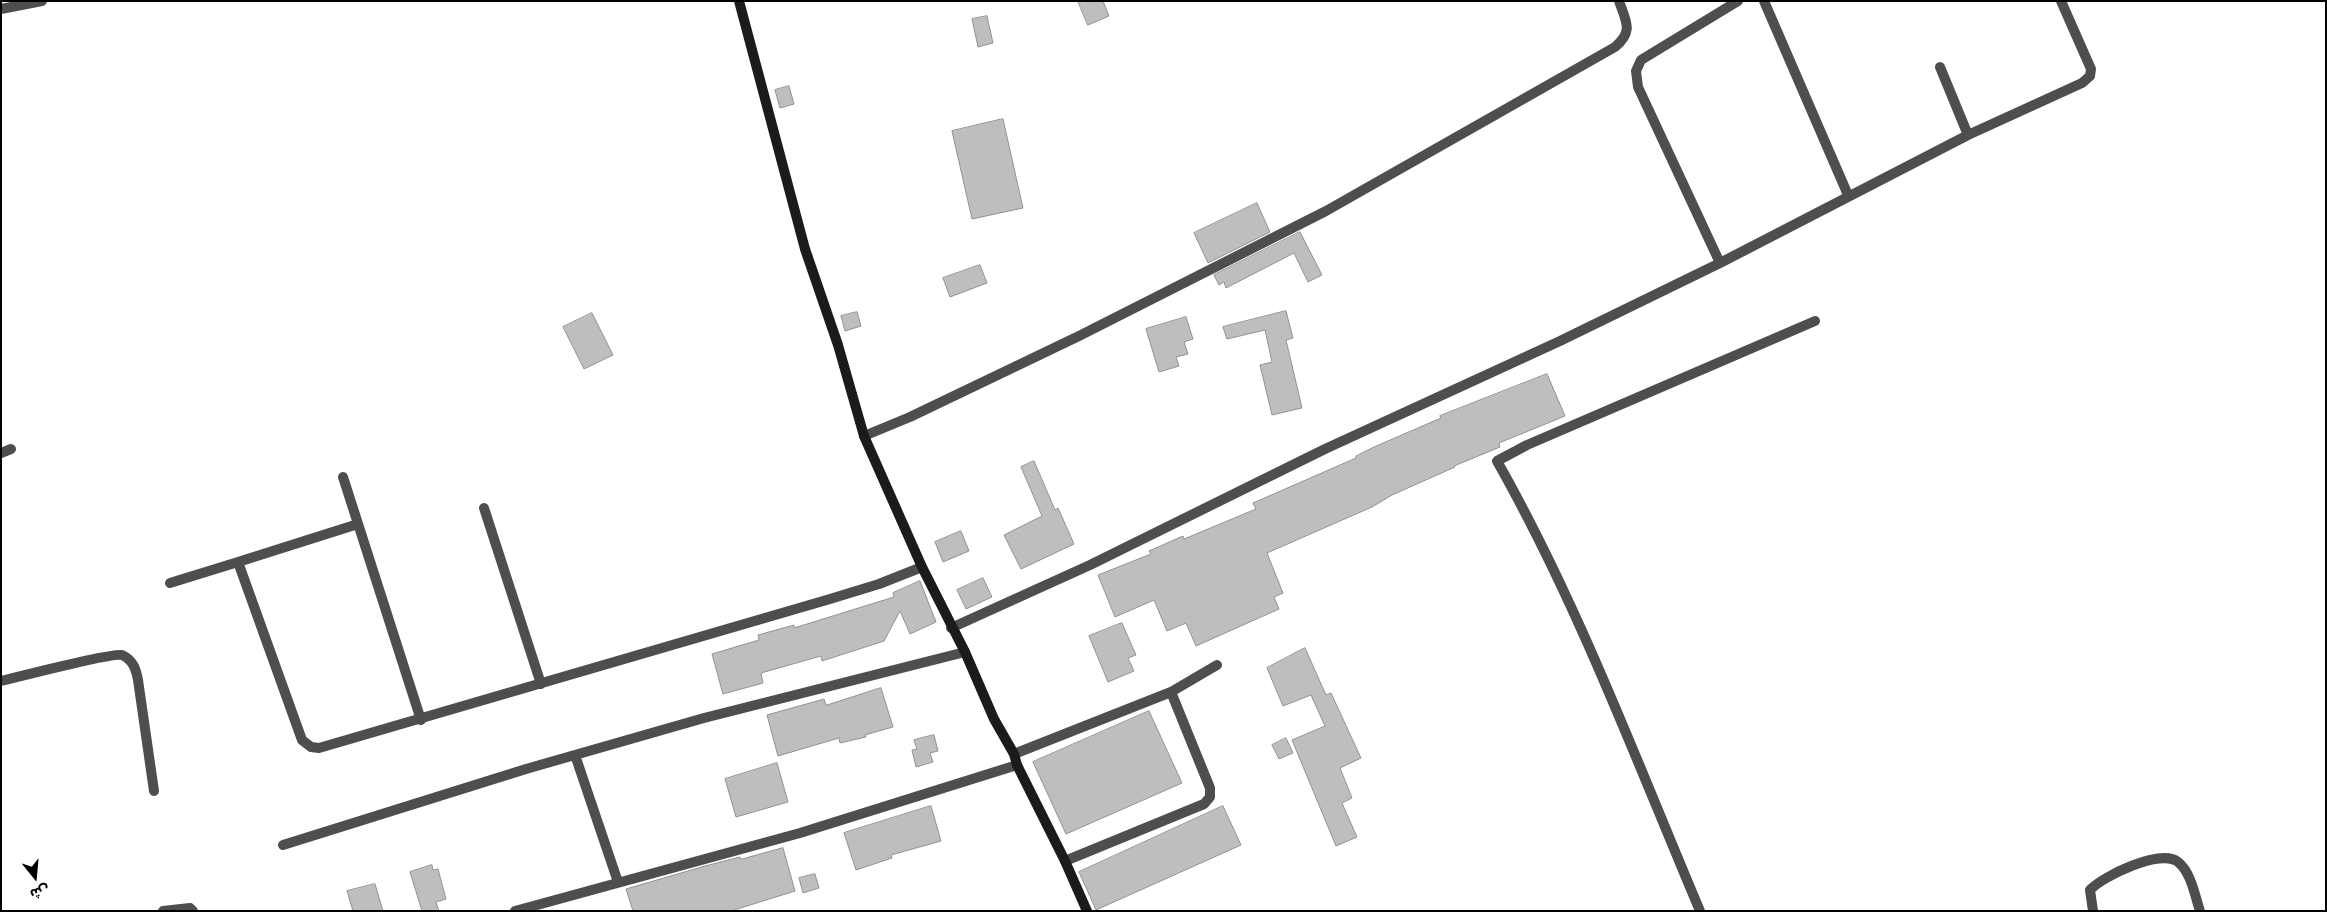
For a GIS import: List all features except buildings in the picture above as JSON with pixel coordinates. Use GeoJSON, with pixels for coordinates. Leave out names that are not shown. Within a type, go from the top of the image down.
{"type":"FeatureCollection","features":[{"type":"Feature","properties":{"kind":"main road"},"geometry":{"type":"LineString","coordinates":[[739,1],[805,250],[838,345],[864,436],[922,567],[951,628],[965,652],[994,719],[1014,754],[1017,765],[1065,861],[1087,911]]}},
{"type":"Feature","properties":{"kind":"street"},"geometry":{"type":"LineString","coordinates":[[1,9],[42,1]]}},
{"type":"Feature","properties":{"kind":"street"},"geometry":{"type":"LineString","coordinates":[[864,436],[910,417],[1079,336],[1326,211],[1615,47],[1626,38],[1628,26],[1619,1]]}},
{"type":"Feature","properties":{"kind":"street"},"geometry":{"type":"LineString","coordinates":[[1720,262],[1642,95],[1636,71],[1641,60],[1738,1]]}},
{"type":"Feature","properties":{"kind":"street"},"geometry":{"type":"LineString","coordinates":[[1764,1],[1848,195]]}},
{"type":"Feature","properties":{"kind":"street"},"geometry":{"type":"LineString","coordinates":[[951,628],[1090,565],[1291,466],[1460,389],[1720,262],[1968,135],[2082,83],[2090,76],[2091,69],[2061,1]]}},
{"type":"Feature","properties":{"kind":"street"},"geometry":{"type":"LineString","coordinates":[[1940,67],[1968,135]]}},
{"type":"Feature","properties":{"kind":"street"},"geometry":{"type":"LineString","coordinates":[[1700,911],[1570,604],[1538,535],[1497,462],[1527,445],[1815,321]]}},
{"type":"Feature","properties":{"kind":"street"},"geometry":{"type":"LineString","coordinates":[[343,478],[421,720]]}},
{"type":"Feature","properties":{"kind":"street"},"geometry":{"type":"LineString","coordinates":[[484,508],[541,684]]}},
{"type":"Feature","properties":{"kind":"street"},"geometry":{"type":"LineString","coordinates":[[170,583],[358,524]]}},
{"type":"Feature","properties":{"kind":"street"},"geometry":{"type":"LineString","coordinates":[[238,562],[270,656],[302,740],[306,745],[319,748],[421,720],[879,584],[922,567]]}},
{"type":"Feature","properties":{"kind":"street"},"geometry":{"type":"LineString","coordinates":[[283,845],[575,755],[704,718],[965,652]]}},
{"type":"Feature","properties":{"kind":"street"},"geometry":{"type":"LineString","coordinates":[[1,682],[120,654],[129,659],[135,666],[138,680],[154,791]]}},
{"type":"Feature","properties":{"kind":"street"},"geometry":{"type":"LineString","coordinates":[[1014,754],[1170,692],[1217,666]]}},
{"type":"Feature","properties":{"kind":"street"},"geometry":{"type":"LineString","coordinates":[[1065,861],[1204,804],[1210,797],[1210,788],[1170,692]]}},
{"type":"Feature","properties":{"kind":"street"},"geometry":{"type":"LineString","coordinates":[[575,755],[618,882]]}},
{"type":"Feature","properties":{"kind":"street"},"geometry":{"type":"LineString","coordinates":[[515,911],[800,833],[1017,765]]}},
{"type":"Feature","properties":{"kind":"street"},"geometry":{"type":"LineString","coordinates":[[2093,911],[2090,890],[2098,881],[2135,865],[2164,857],[2178,861],[2188,876],[2200,911]]}},
{"type":"Feature","properties":{"kind":"street"},"geometry":{"type":"LineString","coordinates":[[163,911],[190,908],[193,911]]}}]}
